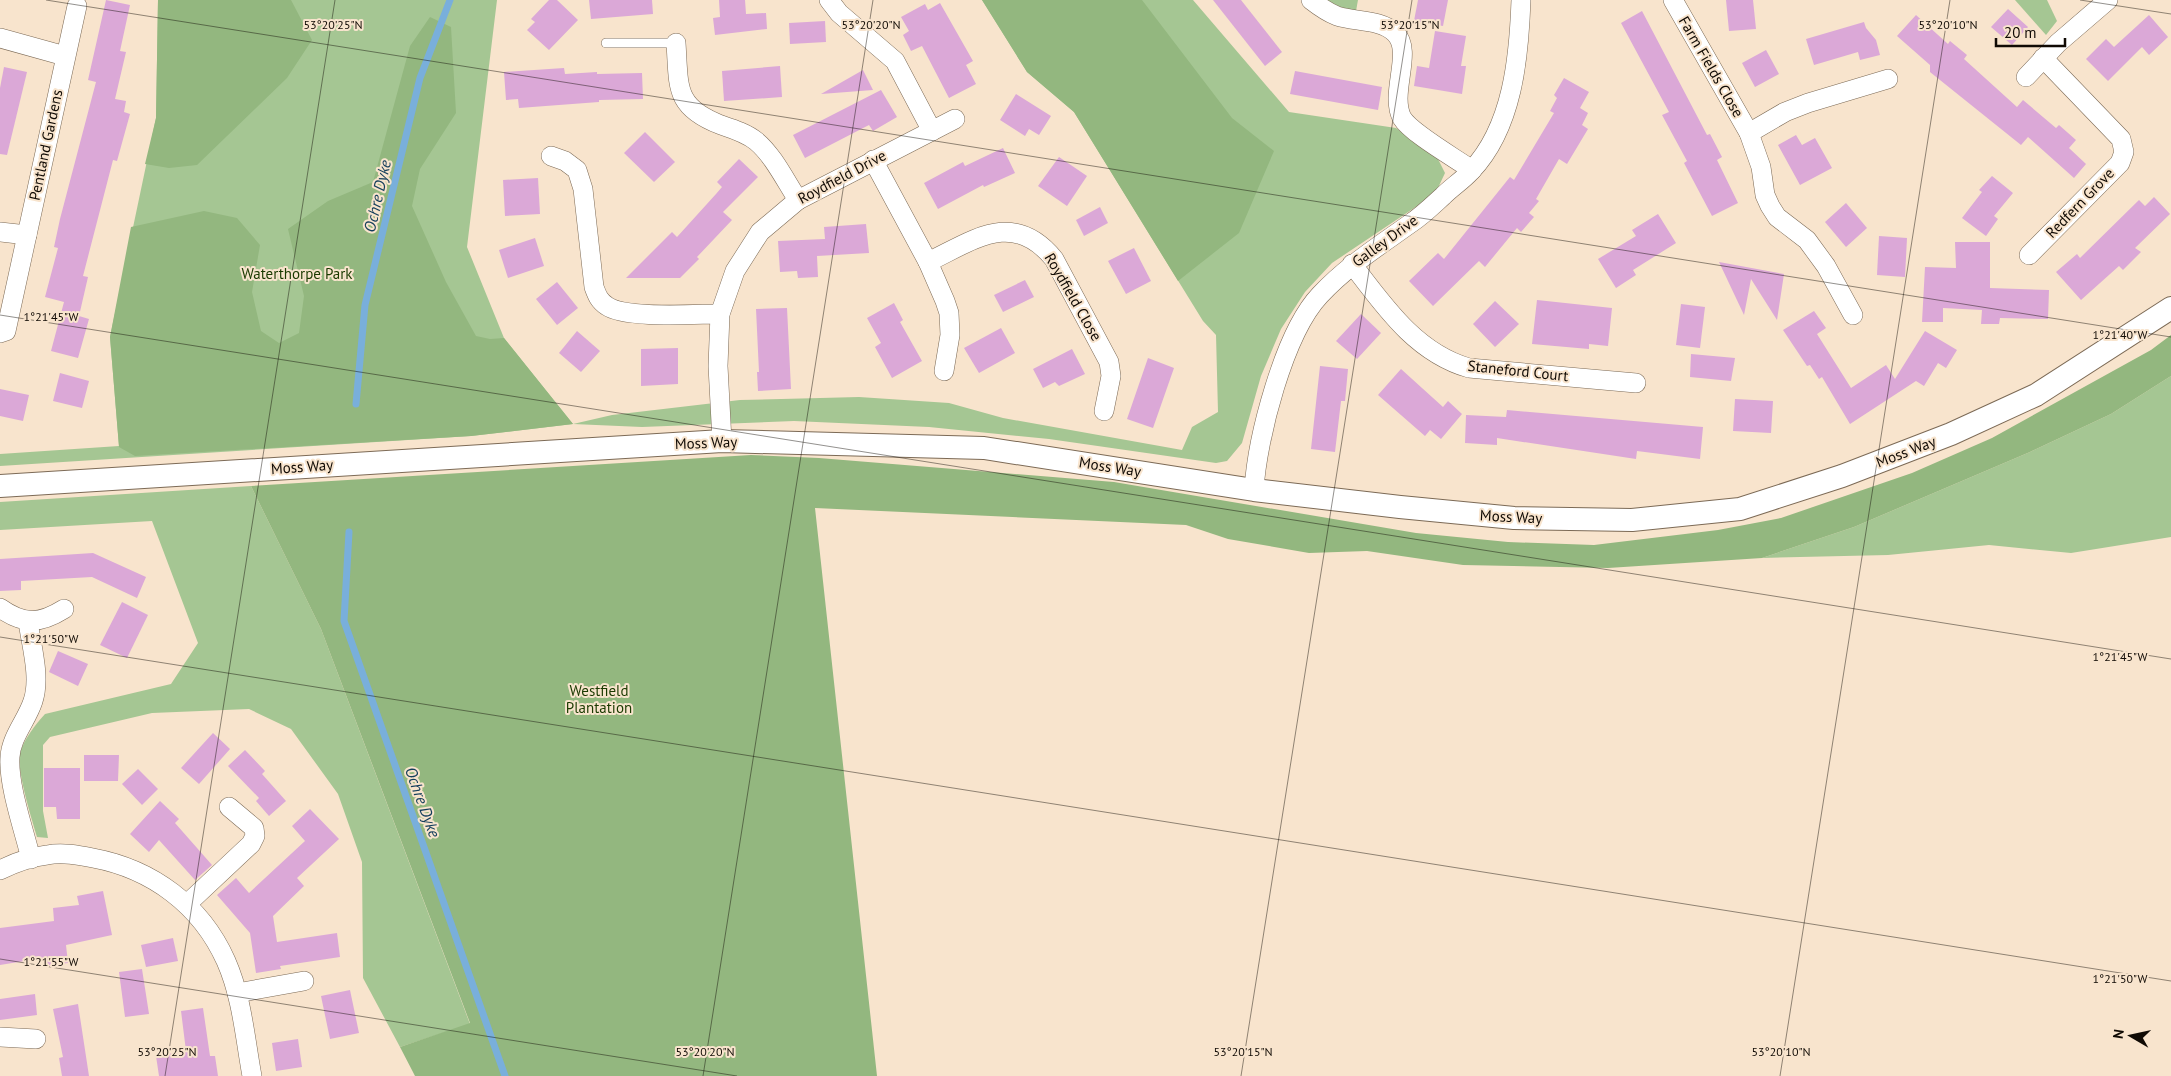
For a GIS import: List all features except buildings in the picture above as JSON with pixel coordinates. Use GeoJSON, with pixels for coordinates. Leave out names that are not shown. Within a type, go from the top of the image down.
{"type":"FeatureCollection","features":[{"type":"Feature","properties":{"kind":"street"},"geometry":{"type":"LineString","coordinates":[[829,0],[839,13],[896,61],[932,131]]}},
{"type":"Feature","properties":{"kind":"street"},"geometry":{"type":"LineString","coordinates":[[1311,0],[1325,11],[1388,27],[1397,34],[1403,48],[1397,102],[1402,118],[1417,134],[1472,170]]}},
{"type":"Feature","properties":{"kind":"street","name":"Galley Drive"},"geometry":{"type":"LineString","coordinates":[[1254,490],[1255,473],[1275,384],[1295,333],[1318,296],[1352,264],[1414,221],[1472,170],[1493,139],[1508,105],[1520,28],[1521,0]]}},
{"type":"Feature","properties":{"kind":"street","name":"Farm Fields Close"},"geometry":{"type":"LineString","coordinates":[[1673,0],[1749,133],[1761,167],[1765,196],[1770,206],[1777,217],[1807,240],[1826,266],[1853,314]]}},
{"type":"Feature","properties":{"kind":"street"},"geometry":{"type":"LineString","coordinates":[[2026,77],[2043,58],[2108,0]]}},
{"type":"Feature","properties":{"kind":"street","name":"Pentland Gardens"},"geometry":{"type":"LineString","coordinates":[[0,333],[6,331],[77,6]]}},
{"type":"Feature","properties":{"kind":"street"},"geometry":{"type":"LineString","coordinates":[[0,38],[65,56]]}},
{"type":"Feature","properties":{"kind":"street"},"geometry":{"type":"LineString","coordinates":[[676,43],[678,84],[685,101],[695,113],[755,140],[766,151],[798,200]]}},
{"type":"Feature","properties":{"kind":"street","name":"Redfern Grove"},"geometry":{"type":"LineString","coordinates":[[2029,255],[2120,163],[2124,152],[2121,139],[2043,58]]}},
{"type":"Feature","properties":{"kind":"street","name":"Farm Fields Close"},"geometry":{"type":"LineString","coordinates":[[1749,133],[1785,112],[1808,103],[1888,79]]}},
{"type":"Feature","properties":{"kind":"street","name":"Roydfield Drive"},"geometry":{"type":"LineString","coordinates":[[722,441],[718,366],[720,314],[735,271],[760,232],[798,200],[955,119]]}},
{"type":"Feature","properties":{"kind":"street"},"geometry":{"type":"LineString","coordinates":[[551,156],[577,170],[583,189],[592,271],[599,300],[608,308],[646,314],[720,314]]}},
{"type":"Feature","properties":{"kind":"street"},"geometry":{"type":"LineString","coordinates":[[873,160],[928,262],[949,313],[950,335],[944,371]]}},
{"type":"Feature","properties":{"kind":"street","name":"Roydfield Close"},"geometry":{"type":"LineString","coordinates":[[928,262],[990,233],[1001,231],[1016,232],[1043,246],[1054,259],[1109,362],[1111,376],[1104,411]]}},
{"type":"Feature","properties":{"kind":"street"},"geometry":{"type":"LineString","coordinates":[[0,232],[27,235]]}},
{"type":"Feature","properties":{"kind":"street","name":"Staneford Court"},"geometry":{"type":"LineString","coordinates":[[1352,264],[1387,309],[1416,340],[1434,354],[1452,363],[1469,368],[1636,383]]}},
{"type":"Feature","properties":{"kind":"street","name":"Moss Way"},"geometry":{"type":"LineString","coordinates":[[0,486],[722,441],[984,448],[1254,490],[1514,518],[1632,520],[1740,509],[1842,476],[1933,441],[2028,399],[2171,308]]}},
{"type":"Feature","properties":{"kind":"street"},"geometry":{"type":"LineString","coordinates":[[0,608],[9,614],[28,621],[43,620],[64,609]]}},
{"type":"Feature","properties":{"kind":"street"},"geometry":{"type":"LineString","coordinates":[[28,621],[36,681],[34,698],[29,714],[14,740],[10,766],[31,859]]}},
{"type":"Feature","properties":{"kind":"street"},"geometry":{"type":"LineString","coordinates":[[187,904],[251,844],[255,836],[254,828],[229,807]]}},
{"type":"Feature","properties":{"kind":"street"},"geometry":{"type":"LineString","coordinates":[[0,870],[48,854],[74,854],[132,868],[159,882],[187,904],[209,931],[226,960],[237,993],[252,1076]]}},
{"type":"Feature","properties":{"kind":"street"},"geometry":{"type":"LineString","coordinates":[[237,993],[304,980]]}},
{"type":"Feature","properties":{"kind":"street"},"geometry":{"type":"LineString","coordinates":[[0,1037],[36,1039]]}},
{"type":"Feature","properties":{"kind":"lane"},"geometry":{"type":"LineString","coordinates":[[606,43],[676,43]]}},
{"type":"Feature","properties":{"kind":"green space","name":"Waterthorpe Park"},"geometry":{"type":"Polygon","coordinates":[[[158,0],[497,0],[467,247],[504,338],[573,424],[471,436],[0,466],[0,454],[119,446],[110,337],[156,118],[158,0]]]}},
{"type":"Feature","properties":{"kind":"green space"},"geometry":{"type":"Polygon","coordinates":[[[158,0],[291,0],[312,40],[287,78],[197,165],[169,168],[145,164],[156,118],[158,0]]]}},
{"type":"Feature","properties":{"kind":"green space"},"geometry":{"type":"Polygon","coordinates":[[[982,0],[1193,0],[1289,112],[1396,128],[1436,155],[1445,173],[1437,190],[1426,200],[1332,263],[1305,292],[1281,329],[1261,376],[1242,443],[1227,461],[1216,463],[1049,439],[929,427],[794,421],[642,427],[573,424],[612,415],[740,400],[859,397],[949,403],[1003,418],[1182,450],[1192,427],[1218,412],[1216,335],[1203,321],[1074,112],[1027,72],[982,0]]]}},
{"type":"Feature","properties":{"kind":"green space"},"geometry":{"type":"Polygon","coordinates":[[[982,0],[1142,0],[1232,118],[1274,151],[1239,233],[1178,281],[1074,112],[1027,72],[982,0]]]}},
{"type":"Feature","properties":{"kind":"green space"},"geometry":{"type":"Polygon","coordinates":[[[1323,0],[1358,0],[1356,11],[1328,4],[1323,0]]]}},
{"type":"Feature","properties":{"kind":"green space"},"geometry":{"type":"Polygon","coordinates":[[[2015,0],[2047,0],[2057,21],[2046,35],[2015,0]]]}},
{"type":"Feature","properties":{"kind":"green space"},"geometry":{"type":"Polygon","coordinates":[[[430,17],[451,27],[456,113],[420,169],[412,206],[446,282],[476,336],[490,339],[504,338],[573,424],[471,436],[135,456],[119,447],[110,337],[131,227],[204,211],[237,218],[260,245],[252,292],[261,331],[279,343],[299,333],[304,296],[288,229],[328,201],[373,182],[410,46],[430,17]]]}},
{"type":"Feature","properties":{"kind":"green space","name":"Westfield Plantation"},"geometry":{"type":"Polygon","coordinates":[[[2171,335],[2171,376],[2111,414],[2030,452],[1854,527],[1762,558],[1608,568],[1463,565],[1367,551],[1309,553],[1228,539],[1186,525],[815,508],[877,1076],[415,1076],[400,1047],[470,1023],[321,629],[251,486],[751,455],[819,458],[1114,482],[1416,533],[1508,542],[1594,545],[1718,530],[1781,518],[1912,473],[1992,438],[2151,350],[2171,335]]]}},
{"type":"Feature","properties":{"kind":"green space"},"geometry":{"type":"Polygon","coordinates":[[[2171,376],[2171,537],[2071,553],[1989,545],[1888,555],[1762,558],[1854,527],[2030,452],[2111,414],[2171,376]]]}},
{"type":"Feature","properties":{"kind":"green space"},"geometry":{"type":"Polygon","coordinates":[[[251,486],[321,629],[470,1024],[400,1047],[363,978],[362,862],[338,794],[291,729],[249,709],[152,713],[50,737],[43,745],[43,811],[48,838],[37,837],[25,795],[19,761],[24,743],[37,723],[45,714],[171,684],[198,643],[152,521],[0,530],[0,502],[251,486]]]}},
{"type":"Feature","properties":{"kind":"waterway","name":"Ochre Dyke"},"geometry":{"type":"LineString","coordinates":[[356,404],[365,305],[420,78],[450,0]]}},
{"type":"Feature","properties":{"kind":"waterway","name":"Ochre Dyke"},"geometry":{"type":"LineString","coordinates":[[349,532],[344,621],[505,1076]]}}]}
